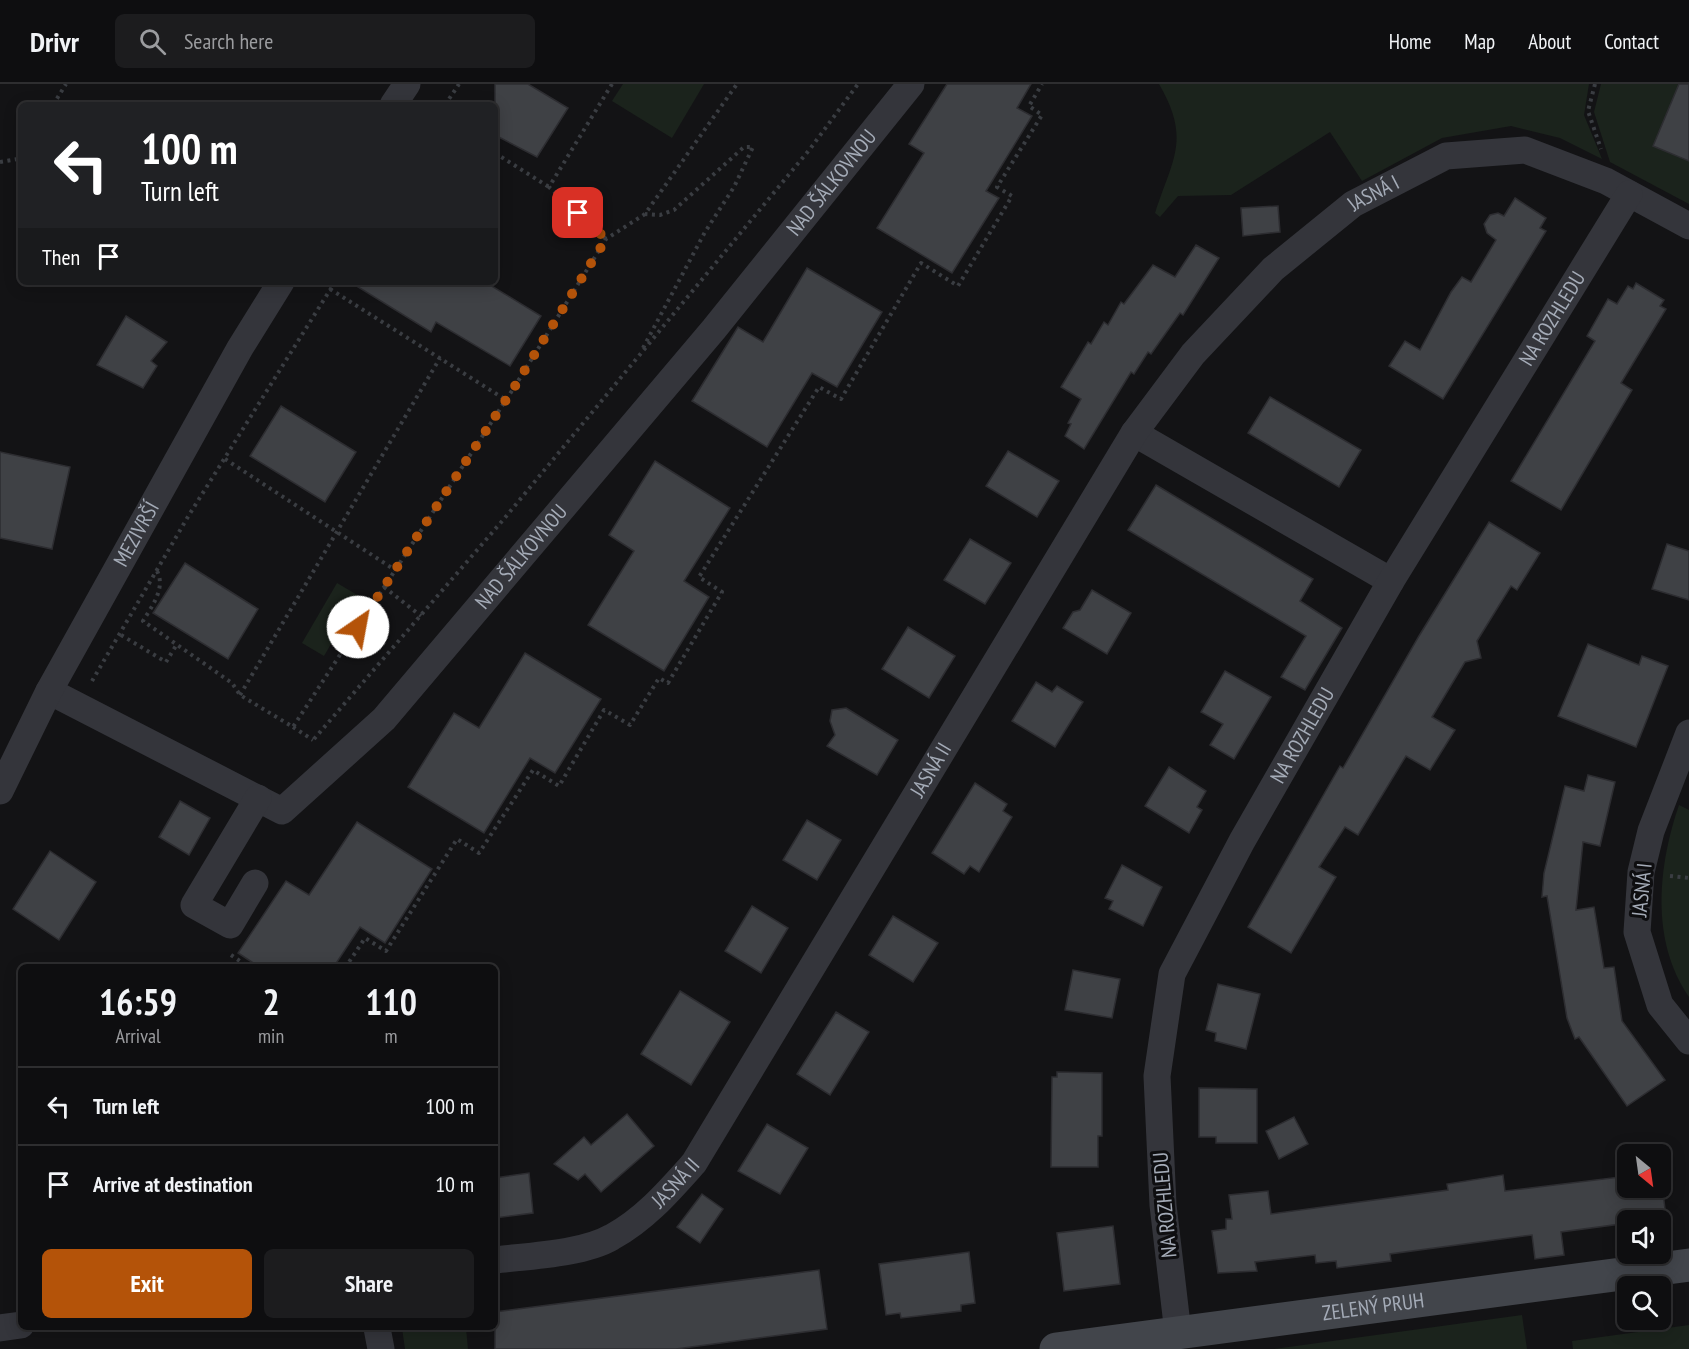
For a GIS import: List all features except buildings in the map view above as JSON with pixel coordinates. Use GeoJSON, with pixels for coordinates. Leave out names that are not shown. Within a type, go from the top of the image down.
{"type":"FeatureCollection","features":[{"type":"Feature","properties":{"kind":"street"},"geometry":{"type":"LineString","coordinates":[[395,102],[407,84]]}},
{"type":"Feature","properties":{"kind":"street","name":"NAD ŠÁLKOVNOU"},"geometry":{"type":"LineString","coordinates":[[49,691],[282,811],[384,719],[714,329],[911,84]]}},
{"type":"Feature","properties":{"kind":"street","name":"JASNÁ I"},"geometry":{"type":"LineString","coordinates":[[1134,433],[1193,354],[1273,269],[1353,204],[1446,156],[1525,150],[1606,182],[1689,226]]}},
{"type":"Feature","properties":{"kind":"street","name":"NA ROZHLEDU"},"geometry":{"type":"LineString","coordinates":[[1178,1333],[1163,1205],[1157,1076],[1172,974],[1242,841],[1391,581],[1629,194]]}},
{"type":"Feature","properties":{"kind":"street","name":"MEZIVRŠÍ"},"geometry":{"type":"LineString","coordinates":[[0,791],[49,691],[234,358],[279,285]]}},
{"type":"Feature","properties":{"kind":"street"},"geometry":{"type":"LineString","coordinates":[[1134,433],[1391,581]]}},
{"type":"Feature","properties":{"kind":"street","name":"JASNÁ II"},"geometry":{"type":"LineString","coordinates":[[498,1260],[559,1253],[611,1238],[652,1209],[694,1163],[1134,433]]}},
{"type":"Feature","properties":{"kind":"street","name":"JASNÁ I"},"geometry":{"type":"LineString","coordinates":[[1689,733],[1651,831],[1641,872],[1637,932],[1660,1005],[1689,1041]]}},
{"type":"Feature","properties":{"kind":"street"},"geometry":{"type":"LineString","coordinates":[[255,884],[230,925],[194,904],[258,798]]}},
{"type":"Feature","properties":{"kind":"street","name":"ZELENÝ PRUH"},"geometry":{"type":"LineString","coordinates":[[1056,1349],[1689,1265]]}},
{"type":"Feature","properties":{"kind":"street"},"geometry":{"type":"LineString","coordinates":[[0,1328],[18,1325]]}},
{"type":"Feature","properties":{"kind":"street"},"geometry":{"type":"LineString","coordinates":[[377,1330],[381,1349]]}},
{"type":"Feature","properties":{"kind":"path"},"geometry":{"type":"LineString","coordinates":[[55,102],[66,84]]}},
{"type":"Feature","properties":{"kind":"path"},"geometry":{"type":"LineString","coordinates":[[447,102],[459,84]]}},
{"type":"Feature","properties":{"kind":"path"},"geometry":{"type":"LineString","coordinates":[[549,187],[612,84]]}},
{"type":"Feature","properties":{"kind":"path"},"geometry":{"type":"LineString","coordinates":[[293,727],[506,400],[606,239],[645,214],[737,84]]}},
{"type":"Feature","properties":{"kind":"path"},"geometry":{"type":"LineString","coordinates":[[308,747],[639,357],[810,149],[858,84]]}},
{"type":"Feature","properties":{"kind":"path"},"geometry":{"type":"LineString","coordinates":[[348,964],[365,938],[386,951],[457,839],[479,853],[533,770],[559,786],[604,710],[630,725],[659,678],[668,683],[722,592],[699,577],[819,387],[841,399],[921,263],[958,286],[1012,196],[998,187],[1042,115],[1029,106],[1042,84]]}},
{"type":"Feature","properties":{"kind":"path"},"geometry":{"type":"LineString","coordinates":[[1592,123],[1588,111],[1595,84]]}},
{"type":"Feature","properties":{"kind":"path"},"geometry":{"type":"LineString","coordinates":[[639,357],[705,232],[734,187],[753,147],[744,147],[674,210],[660,215],[645,214]]}},
{"type":"Feature","properties":{"kind":"path"},"geometry":{"type":"LineString","coordinates":[[498,155],[549,187],[606,239]]}},
{"type":"Feature","properties":{"kind":"path"},"geometry":{"type":"LineString","coordinates":[[0,162],[18,159]]}},
{"type":"Feature","properties":{"kind":"path"},"geometry":{"type":"LineString","coordinates":[[101,689],[91,684],[157,571],[333,285]]}},
{"type":"Feature","properties":{"kind":"path"},"geometry":{"type":"LineString","coordinates":[[330,290],[506,400]]}},
{"type":"Feature","properties":{"kind":"path"},"geometry":{"type":"LineString","coordinates":[[240,695],[440,358]]}},
{"type":"Feature","properties":{"kind":"path"},"geometry":{"type":"LineString","coordinates":[[225,459],[395,570]]}},
{"type":"Feature","properties":{"kind":"path"},"geometry":{"type":"LineString","coordinates":[[157,571],[160,577],[158,596],[143,621],[232,683],[240,695],[314,740]]}},
{"type":"Feature","properties":{"kind":"path"},"geometry":{"type":"LineString","coordinates":[[384,587],[421,616]]}},
{"type":"Feature","properties":{"kind":"path"},"geometry":{"type":"LineString","coordinates":[[121,635],[166,662],[177,644]]}},
{"type":"Feature","properties":{"kind":"path"},"geometry":{"type":"LineString","coordinates":[[231,955],[244,964]]}},
{"type":"Feature","properties":{"kind":"shaded area"},"geometry":{"type":"Polygon","coordinates":[[[623,84],[704,84],[672,138],[612,101],[623,84]]]}},
{"type":"Feature","properties":{"kind":"shaded area"},"geometry":{"type":"Polygon","coordinates":[[[1159,84],[1589,84],[1584,115],[1602,159],[1560,138],[1511,126],[1442,138],[1362,181],[1330,132],[1231,195],[1178,196],[1160,217],[1155,213],[1173,163],[1177,134],[1169,103],[1159,84]]]}},
{"type":"Feature","properties":{"kind":"shaded area"},"geometry":{"type":"Polygon","coordinates":[[[1601,84],[1689,84],[1689,204],[1610,162],[1594,112],[1601,84]]]}},
{"type":"Feature","properties":{"kind":"shaded area"},"geometry":{"type":"Polygon","coordinates":[[[337,583],[359,596],[324,656],[302,643],[337,583]]]}},
{"type":"Feature","properties":{"kind":"shaded area"},"geometry":{"type":"Polygon","coordinates":[[[1679,805],[1689,810],[1689,997],[1668,952],[1663,928],[1663,878],[1666,853],[1679,805]]]}},
{"type":"Feature","properties":{"kind":"shaded area"},"geometry":{"type":"Polygon","coordinates":[[[1522,1315],[1527,1349],[1274,1349],[1522,1315]]]}},
{"type":"Feature","properties":{"kind":"shaded area"},"geometry":{"type":"Polygon","coordinates":[[[1689,1325],[1689,1349],[1573,1349],[1572,1341],[1652,1330],[1671,1330],[1671,1327],[1689,1325]]]}},
{"type":"Feature","properties":{"kind":"shaded area"},"geometry":{"type":"Polygon","coordinates":[[[402,1330],[466,1330],[468,1349],[405,1349],[402,1330]]]}},
{"type":"Feature","properties":{"kind":"route"},"geometry":{"type":"LineString","coordinates":[[358,627],[515,386],[606,239],[578,213]]}}]}
